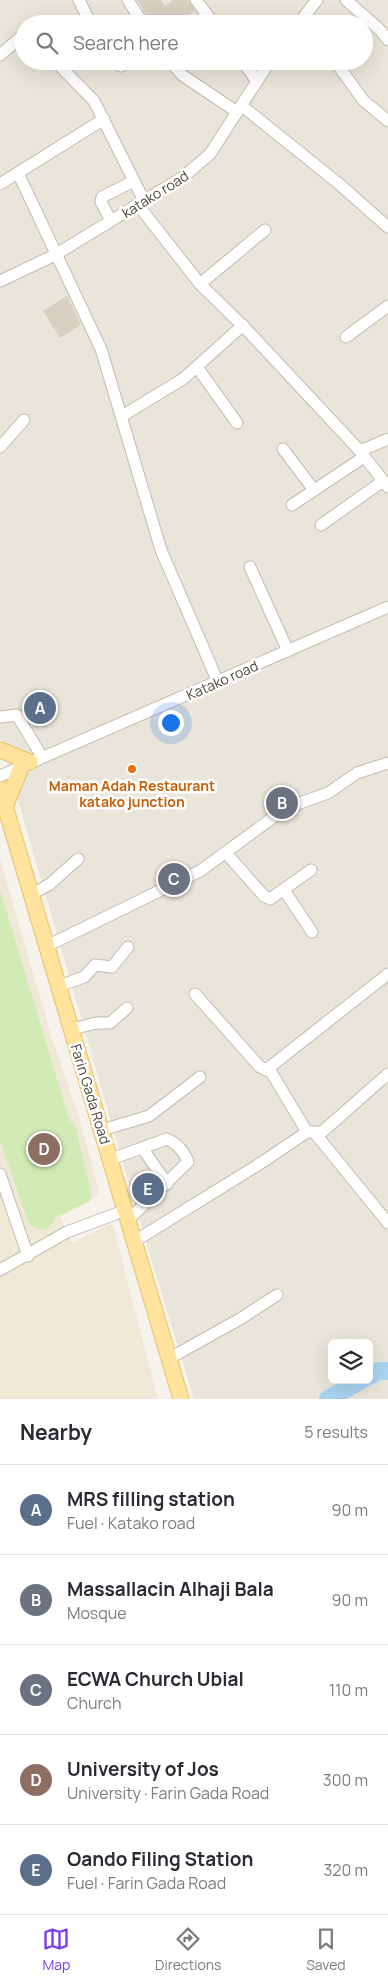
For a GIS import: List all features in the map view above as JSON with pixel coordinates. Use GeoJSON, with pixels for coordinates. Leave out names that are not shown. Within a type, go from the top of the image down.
{"type":"FeatureCollection","features":[{"type":"Feature","properties":{"kind":"main road"},"geometry":{"type":"LineString","coordinates":[[0,750],[31,761],[5,807]]}},
{"type":"Feature","properties":{"kind":"main road","name":"Farin Gada Road"},"geometry":{"type":"LineString","coordinates":[[0,789],[182,1399]]}},
{"type":"Feature","properties":{"kind":"street"},"geometry":{"type":"LineString","coordinates":[[78,0],[86,15]]}},
{"type":"Feature","properties":{"kind":"street"},"geometry":{"type":"LineString","coordinates":[[128,0],[137,15]]}},
{"type":"Feature","properties":{"kind":"street"},"geometry":{"type":"LineString","coordinates":[[196,0],[206,15]]}},
{"type":"Feature","properties":{"kind":"street"},"geometry":{"type":"LineString","coordinates":[[308,15],[317,0]]}},
{"type":"Feature","properties":{"kind":"street"},"geometry":{"type":"LineString","coordinates":[[346,0],[363,15]]}},
{"type":"Feature","properties":{"kind":"street"},"geometry":{"type":"LineString","coordinates":[[373,24],[388,40]]}},
{"type":"Feature","properties":{"kind":"street"},"geometry":{"type":"LineString","coordinates":[[0,55],[15,42]]}},
{"type":"Feature","properties":{"kind":"street"},"geometry":{"type":"LineString","coordinates":[[64,70],[94,101],[134,181],[141,203],[200,284],[243,325],[362,454],[386,484],[321,525]]}},
{"type":"Feature","properties":{"kind":"street"},"geometry":{"type":"LineString","coordinates":[[178,70],[182,75],[239,109],[338,183],[388,227]]}},
{"type":"Feature","properties":{"kind":"street"},"geometry":{"type":"LineString","coordinates":[[249,70],[257,81]]}},
{"type":"Feature","properties":{"kind":"street","name":"katako road"},"geometry":{"type":"LineString","coordinates":[[0,281],[55,255],[199,166],[210,154],[264,70]]}},
{"type":"Feature","properties":{"kind":"street"},"geometry":{"type":"LineString","coordinates":[[341,70],[363,100],[388,121]]}},
{"type":"Feature","properties":{"kind":"street"},"geometry":{"type":"LineString","coordinates":[[0,184],[104,119]]}},
{"type":"Feature","properties":{"kind":"street"},"geometry":{"type":"LineString","coordinates":[[18,173],[55,255],[101,349],[161,550],[218,682]]}},
{"type":"Feature","properties":{"kind":"street"},"geometry":{"type":"LineString","coordinates":[[111,221],[101,202],[102,198],[134,181]]}},
{"type":"Feature","properties":{"kind":"street"},"geometry":{"type":"LineString","coordinates":[[200,284],[264,230]]}},
{"type":"Feature","properties":{"kind":"street"},"geometry":{"type":"LineString","coordinates":[[346,337],[388,306]]}},
{"type":"Feature","properties":{"kind":"street"},"geometry":{"type":"LineString","coordinates":[[122,416],[183,379],[243,325]]}},
{"type":"Feature","properties":{"kind":"street"},"geometry":{"type":"LineString","coordinates":[[198,367],[237,423]]}},
{"type":"Feature","properties":{"kind":"street"},"geometry":{"type":"LineString","coordinates":[[0,447],[24,420]]}},
{"type":"Feature","properties":{"kind":"street"},"geometry":{"type":"LineString","coordinates":[[292,505],[362,454],[388,439]]}},
{"type":"Feature","properties":{"kind":"street"},"geometry":{"type":"LineString","coordinates":[[283,449],[314,490]]}},
{"type":"Feature","properties":{"kind":"street"},"geometry":{"type":"LineString","coordinates":[[250,567],[288,651]]}},
{"type":"Feature","properties":{"kind":"street","name":"Katako road"},"geometry":{"type":"LineString","coordinates":[[0,776],[388,606]]}},
{"type":"Feature","properties":{"kind":"street"},"geometry":{"type":"LineString","coordinates":[[0,717],[18,717],[31,761]]}},
{"type":"Feature","properties":{"kind":"street"},"geometry":{"type":"LineString","coordinates":[[47,946],[183,880],[226,853],[286,808],[328,793],[357,773],[388,763]]}},
{"type":"Feature","properties":{"kind":"street"},"geometry":{"type":"LineString","coordinates":[[226,853],[264,896],[270,899],[274,898],[310,870]]}},
{"type":"Feature","properties":{"kind":"street"},"geometry":{"type":"LineString","coordinates":[[32,894],[50,884],[78,859]]}},
{"type":"Feature","properties":{"kind":"street"},"geometry":{"type":"LineString","coordinates":[[284,890],[312,932]]}},
{"type":"Feature","properties":{"kind":"street"},"geometry":{"type":"LineString","coordinates":[[59,986],[84,977],[95,965],[112,966],[128,948]]}},
{"type":"Feature","properties":{"kind":"street"},"geometry":{"type":"LineString","coordinates":[[266,1070],[388,974]]}},
{"type":"Feature","properties":{"kind":"street"},"geometry":{"type":"LineString","coordinates":[[195,994],[260,1067],[271,1072],[310,1132],[388,1223]]}},
{"type":"Feature","properties":{"kind":"street"},"geometry":{"type":"LineString","coordinates":[[72,1029],[96,1023],[110,1023],[127,1008]]}},
{"type":"Feature","properties":{"kind":"street"},"geometry":{"type":"LineString","coordinates":[[135,1241],[310,1132],[322,1132],[388,1074]]}},
{"type":"Feature","properties":{"kind":"street"},"geometry":{"type":"LineString","coordinates":[[102,1130],[149,1116],[200,1077]]}},
{"type":"Feature","properties":{"kind":"street"},"geometry":{"type":"LineString","coordinates":[[0,1270],[28,1256],[67,1232],[128,1215],[167,1184],[188,1162],[186,1156],[174,1142],[168,1140],[111,1159]]}},
{"type":"Feature","properties":{"kind":"street"},"geometry":{"type":"LineString","coordinates":[[143,1149],[167,1184]]}},
{"type":"Feature","properties":{"kind":"street"},"geometry":{"type":"LineString","coordinates":[[0,1174],[28,1256]]}},
{"type":"Feature","properties":{"kind":"street"},"geometry":{"type":"LineString","coordinates":[[170,1358],[240,1319],[277,1294]]}},
{"type":"Feature","properties":{"kind":"shaded area"},"geometry":{"type":"Polygon","coordinates":[[[0,0],[388,0],[388,1399],[194,1399],[148,1249],[0,738],[0,0]]]}},
{"type":"Feature","properties":{"kind":"shaded area"},"geometry":{"type":"Polygon","coordinates":[[[0,859],[52,1038],[79,1117],[99,1191],[96,1197],[60,1216],[72,1243],[110,1224],[113,1226],[158,1399],[0,1399],[0,859]]]}},
{"type":"Feature","properties":{"kind":"green space"},"geometry":{"type":"Polygon","coordinates":[[[0,890],[70,1122],[74,1122],[92,1195],[90,1201],[56,1217],[48,1229],[42,1230],[29,1224],[0,1140],[0,890]]]}},
{"type":"Feature","properties":{"kind":"building"},"geometry":{"type":"Polygon","coordinates":[[[137,0],[161,0],[165,6],[173,0],[189,0],[195,11],[189,15],[146,15],[137,0]]]}},
{"type":"Feature","properties":{"kind":"building"},"geometry":{"type":"Polygon","coordinates":[[[67,296],[81,325],[60,338],[43,311],[67,296]]]}},
{"type":"Feature","properties":{"kind":"waterway"},"geometry":{"type":"LineString","coordinates":[[373,1374],[379,1371],[388,1371]]}},
{"type":"Feature","properties":{"kind":"waterway"},"geometry":{"type":"LineString","coordinates":[[328,1399],[355,1384]]}},
{"type":"Feature","properties":{"kind":"place","name":"MRS filling station"},"geometry":{"type":"Point","coordinates":[40,708]}},
{"type":"Feature","properties":{"kind":"place","name":"Maman Adah Restaurant katako junction"},"geometry":{"type":"Point","coordinates":[132,769]}},
{"type":"Feature","properties":{"kind":"place","name":"Massallacin Alhaji Bala"},"geometry":{"type":"Point","coordinates":[282,803]}},
{"type":"Feature","properties":{"kind":"place","name":"ECWA Church Ubial"},"geometry":{"type":"Point","coordinates":[174,879]}},
{"type":"Feature","properties":{"kind":"place","name":"University of Jos"},"geometry":{"type":"Point","coordinates":[44,1149]}},
{"type":"Feature","properties":{"kind":"place","name":"Oando Filing Station"},"geometry":{"type":"Point","coordinates":[148,1189]}}]}
